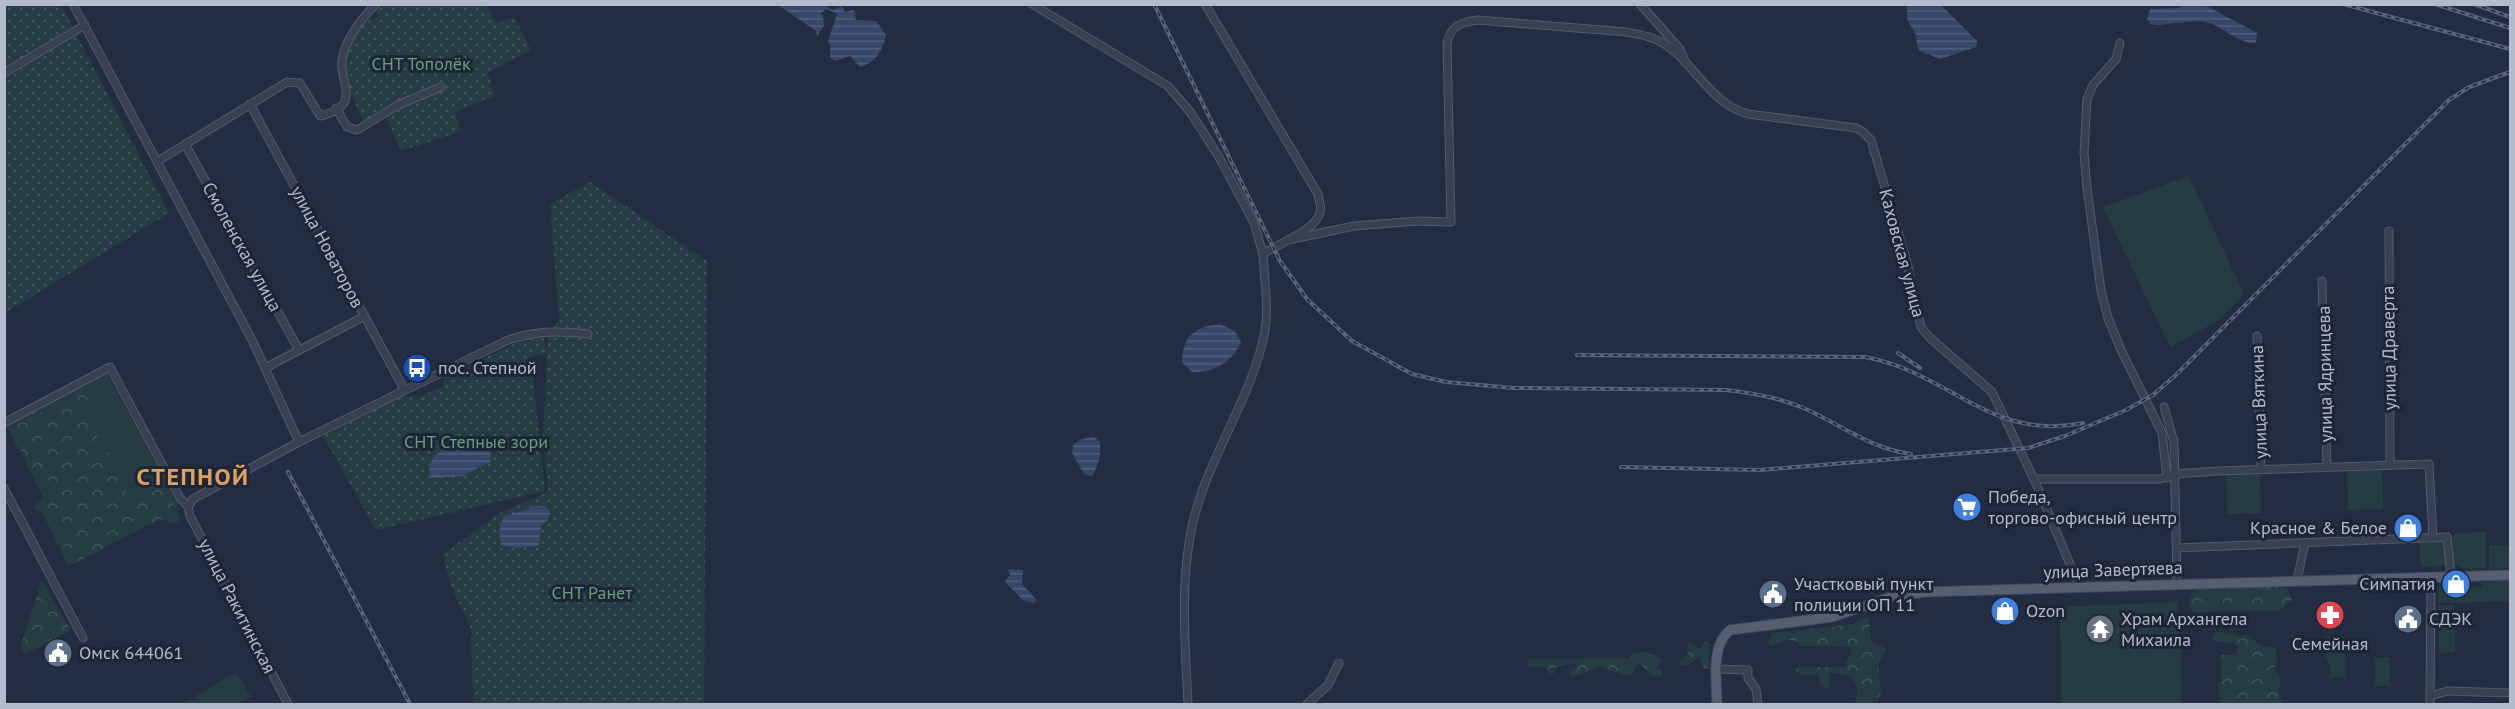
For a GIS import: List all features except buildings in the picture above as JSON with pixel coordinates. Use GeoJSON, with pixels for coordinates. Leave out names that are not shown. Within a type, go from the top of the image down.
{"type":"FeatureCollection","features":[{"type":"Feature","properties":{"kind":"main road","name":"улица Завертяева"},"geometry":{"type":"LineString","coordinates":[[1717,669],[1719,645],[1724,635],[1738,628],[1832,617],[1909,594],[2511,575]]}},
{"type":"Feature","properties":{"kind":"main road"},"geometry":{"type":"LineString","coordinates":[[1717,669],[1717,705]]}},
{"type":"Feature","properties":{"kind":"street"},"geometry":{"type":"LineString","coordinates":[[73,4],[158,161],[265,368],[299,442]]}},
{"type":"Feature","properties":{"kind":"street"},"geometry":{"type":"LineString","coordinates":[[158,161],[291,81],[300,83],[317,114],[323,115],[341,105],[347,94],[343,55],[361,21],[376,4]]}},
{"type":"Feature","properties":{"kind":"street"},"geometry":{"type":"LineString","coordinates":[[1032,4],[1168,86],[1191,113],[1219,157],[1254,223],[1263,254],[1268,304],[1264,332],[1236,413],[1205,481],[1187,552],[1188,705]]}},
{"type":"Feature","properties":{"kind":"street"},"geometry":{"type":"LineString","coordinates":[[1205,4],[1318,194],[1321,207],[1319,216],[1311,226],[1263,254]]}},
{"type":"Feature","properties":{"kind":"street"},"geometry":{"type":"LineString","coordinates":[[1640,4],[1680,49],[1688,67]]}},
{"type":"Feature","properties":{"kind":"street"},"geometry":{"type":"LineString","coordinates":[[1288,240],[1354,226],[1418,221],[1451,222],[1447,43],[1449,33],[1464,22],[1478,20],[1638,35],[1656,40],[1688,67]]}},
{"type":"Feature","properties":{"kind":"street"},"geometry":{"type":"LineString","coordinates":[[4,73],[85,25]]}},
{"type":"Feature","properties":{"kind":"street"},"geometry":{"type":"LineString","coordinates":[[2120,43],[2116,59],[2093,85],[2087,99],[2085,153],[2087,188],[2101,291],[2108,318],[2121,350],[2163,433],[2167,478]]}},
{"type":"Feature","properties":{"kind":"street","name":"Каховская улица"},"geometry":{"type":"LineString","coordinates":[[1688,67],[1721,102],[1733,110],[1856,128],[1871,140],[1907,262],[1922,327],[1929,338],[1992,392],[2034,479],[2080,588]]}},
{"type":"Feature","properties":{"kind":"street"},"geometry":{"type":"LineString","coordinates":[[336,108],[346,127],[357,130],[398,105],[441,87]]}},
{"type":"Feature","properties":{"kind":"street","name":"улица Новаторов"},"geometry":{"type":"LineString","coordinates":[[250,104],[404,389]]}},
{"type":"Feature","properties":{"kind":"street","name":"Смоленская улица"},"geometry":{"type":"LineString","coordinates":[[186,144],[299,350]]}},
{"type":"Feature","properties":{"kind":"street","name":"улица Драверта"},"geometry":{"type":"LineString","coordinates":[[2389,231],[2390,465]]}},
{"type":"Feature","properties":{"kind":"street","name":"улица Ядринцева"},"geometry":{"type":"LineString","coordinates":[[2322,281],[2327,467]]}},
{"type":"Feature","properties":{"kind":"street"},"geometry":{"type":"LineString","coordinates":[[265,368],[365,315]]}},
{"type":"Feature","properties":{"kind":"street"},"geometry":{"type":"LineString","coordinates":[[188,507],[194,499],[299,442],[404,389],[526,333],[542,331],[588,334]]}},
{"type":"Feature","properties":{"kind":"street","name":"улица Вяткина"},"geometry":{"type":"LineString","coordinates":[[2257,336],[2261,469]]}},
{"type":"Feature","properties":{"kind":"street","name":"улица Ракитинская"},"geometry":{"type":"LineString","coordinates":[[4,423],[110,368],[180,498],[188,507],[190,516],[288,705]]}},
{"type":"Feature","properties":{"kind":"street"},"geometry":{"type":"LineString","coordinates":[[2164,407],[2174,442],[2177,584]]}},
{"type":"Feature","properties":{"kind":"street"},"geometry":{"type":"LineString","coordinates":[[2034,479],[2082,481],[2167,478],[2175,474],[2261,469],[2429,464],[2433,538]]}},
{"type":"Feature","properties":{"kind":"street"},"geometry":{"type":"LineString","coordinates":[[4,488],[83,638]]}},
{"type":"Feature","properties":{"kind":"street"},"geometry":{"type":"LineString","coordinates":[[2177,548],[2447,537],[2451,576]]}},
{"type":"Feature","properties":{"kind":"street"},"geometry":{"type":"LineString","coordinates":[[2297,580],[2305,543]]}},
{"type":"Feature","properties":{"kind":"street"},"geometry":{"type":"LineString","coordinates":[[2430,705],[2431,577]]}},
{"type":"Feature","properties":{"kind":"street"},"geometry":{"type":"LineString","coordinates":[[1307,705],[1328,685],[1339,663]]}},
{"type":"Feature","properties":{"kind":"street"},"geometry":{"type":"LineString","coordinates":[[1717,669],[1748,670],[1748,678],[1756,689],[1758,705]]}},
{"type":"Feature","properties":{"kind":"street"},"geometry":{"type":"LineString","coordinates":[[2430,696],[2448,691],[2511,693]]}},
{"type":"Feature","properties":{"kind":"green space","name":"СНТ Тополёк"},"geometry":{"type":"Polygon","coordinates":[[[371,4],[486,5],[496,24],[514,17],[531,50],[488,72],[495,96],[455,112],[461,131],[401,151],[383,109],[363,122],[348,85],[344,55],[360,25],[378,16],[371,4]]]}},
{"type":"Feature","properties":{"kind":"green space"},"geometry":{"type":"Polygon","coordinates":[[[5,5],[61,5],[169,213],[5,313],[5,5]]]}},
{"type":"Feature","properties":{"kind":"green space"},"geometry":{"type":"Polygon","coordinates":[[[2189,176],[2244,294],[2217,321],[2170,347],[2103,207],[2189,176]]]}},
{"type":"Feature","properties":{"kind":"green space","name":"СНТ Ранет"},"geometry":{"type":"Polygon","coordinates":[[[590,182],[707,261],[704,704],[473,704],[471,629],[450,584],[443,554],[500,513],[548,492],[543,437],[548,336],[559,320],[550,204],[590,182]]]}},
{"type":"Feature","properties":{"kind":"green space","name":"СНТ Степные зори"},"geometry":{"type":"Polygon","coordinates":[[[543,334],[547,354],[531,356],[545,491],[376,530],[323,436],[402,396],[421,396],[443,387],[444,378],[524,339],[543,334]]]}},
{"type":"Feature","properties":{"kind":"green space"},"geometry":{"type":"Polygon","coordinates":[[[107,373],[180,509],[68,565],[40,508],[47,504],[7,427],[107,373]]]}},
{"type":"Feature","properties":{"kind":"green space"},"geometry":{"type":"Polygon","coordinates":[[[79,389],[89,400],[83,411],[84,417],[122,472],[131,475],[121,484],[129,496],[134,499],[160,488],[166,490],[166,496],[172,501],[180,519],[178,524],[159,519],[73,564],[46,512],[34,510],[34,505],[42,499],[43,490],[47,484],[34,472],[25,458],[15,425],[30,420],[33,411],[46,413],[68,403],[71,392],[79,389]]]}},
{"type":"Feature","properties":{"kind":"green space"},"geometry":{"type":"Polygon","coordinates":[[[2382,470],[2383,509],[2348,510],[2347,471],[2382,470]]]}},
{"type":"Feature","properties":{"kind":"green space"},"geometry":{"type":"Polygon","coordinates":[[[2260,473],[2261,513],[2227,514],[2226,474],[2260,473]]]}},
{"type":"Feature","properties":{"kind":"green space"},"geometry":{"type":"Polygon","coordinates":[[[2486,532],[2486,568],[2465,569],[2453,565],[2452,537],[2455,533],[2486,532]]]}},
{"type":"Feature","properties":{"kind":"green space"},"geometry":{"type":"Polygon","coordinates":[[[2447,539],[2449,565],[2421,567],[2419,541],[2447,539]]]}},
{"type":"Feature","properties":{"kind":"green space"},"geometry":{"type":"Polygon","coordinates":[[[2489,545],[2510,545],[2510,568],[2489,569],[2489,545]]]}},
{"type":"Feature","properties":{"kind":"green space"},"geometry":{"type":"Polygon","coordinates":[[[2510,579],[2510,601],[2438,603],[2439,581],[2449,582],[2450,588],[2482,587],[2481,580],[2510,579]]]}},
{"type":"Feature","properties":{"kind":"green space"},"geometry":{"type":"Polygon","coordinates":[[[42,580],[71,630],[25,654],[20,647],[42,580]]]}},
{"type":"Feature","properties":{"kind":"green space"},"geometry":{"type":"Polygon","coordinates":[[[2280,587],[2288,589],[2292,600],[2279,611],[2222,610],[2196,613],[2191,609],[2189,603],[2192,592],[2198,589],[2280,587]]]}},
{"type":"Feature","properties":{"kind":"green space"},"geometry":{"type":"Polygon","coordinates":[[[2177,602],[2181,637],[2182,704],[2061,704],[2060,607],[2177,602]]]}},
{"type":"Feature","properties":{"kind":"green space"},"geometry":{"type":"Polygon","coordinates":[[[2454,605],[2455,652],[2439,653],[2438,606],[2454,605]]]}},
{"type":"Feature","properties":{"kind":"green space"},"geometry":{"type":"Polygon","coordinates":[[[1862,617],[1869,619],[1871,642],[1887,649],[1878,664],[1881,691],[1877,704],[1854,704],[1857,690],[1850,676],[1831,672],[1829,676],[1831,687],[1827,689],[1820,685],[1818,673],[1804,676],[1795,671],[1798,667],[1844,667],[1852,651],[1851,647],[1799,646],[1797,641],[1785,640],[1772,647],[1767,642],[1773,633],[1854,624],[1862,617]]]}},
{"type":"Feature","properties":{"kind":"green space"},"geometry":{"type":"Polygon","coordinates":[[[2216,632],[2229,635],[2235,633],[2239,637],[2247,634],[2261,647],[2275,647],[2277,659],[2274,670],[2280,675],[2279,694],[2283,704],[2220,704],[2218,684],[2221,682],[2221,655],[2235,655],[2238,648],[2235,643],[2216,641],[2213,637],[2216,632]]]}},
{"type":"Feature","properties":{"kind":"green space"},"geometry":{"type":"Polygon","coordinates":[[[2326,636],[2344,636],[2345,677],[2330,678],[2330,665],[2326,659],[2326,636]]]}},
{"type":"Feature","properties":{"kind":"green space"},"geometry":{"type":"Polygon","coordinates":[[[1688,640],[1698,648],[1701,648],[1705,641],[1711,645],[1709,657],[1711,669],[1704,669],[1699,657],[1689,665],[1681,666],[1679,661],[1687,655],[1688,640]]]}},
{"type":"Feature","properties":{"kind":"green space"},"geometry":{"type":"Polygon","coordinates":[[[1646,652],[1664,660],[1655,668],[1662,671],[1662,676],[1655,677],[1640,664],[1635,666],[1634,673],[1627,676],[1601,667],[1573,676],[1571,670],[1578,666],[1572,663],[1555,668],[1555,673],[1550,674],[1546,668],[1530,666],[1526,662],[1530,659],[1630,658],[1633,654],[1646,652]]]}},
{"type":"Feature","properties":{"kind":"green space"},"geometry":{"type":"Polygon","coordinates":[[[2390,657],[2390,686],[2375,686],[2375,658],[2390,657]]]}},
{"type":"Feature","properties":{"kind":"green space"},"geometry":{"type":"Polygon","coordinates":[[[236,672],[251,697],[238,704],[184,703],[236,672]]]}},
{"type":"Feature","properties":{"kind":"water"},"geometry":{"type":"Polygon","coordinates":[[[778,5],[824,5],[833,10],[842,6],[845,12],[854,10],[856,20],[876,21],[886,35],[883,46],[875,59],[860,67],[850,56],[835,61],[830,57],[828,41],[837,14],[826,9],[820,14],[823,15],[824,26],[817,36],[816,31],[778,5]]]}},
{"type":"Feature","properties":{"kind":"water"},"geometry":{"type":"Polygon","coordinates":[[[1907,5],[1941,5],[1977,41],[1976,47],[1940,59],[1920,51],[1916,35],[1907,19],[1907,5]]]}},
{"type":"Feature","properties":{"kind":"water"},"geometry":{"type":"Polygon","coordinates":[[[2187,5],[2205,5],[2257,33],[2256,43],[2243,41],[2209,23],[2157,25],[2151,24],[2147,19],[2150,9],[2178,8],[2187,5]]]}},
{"type":"Feature","properties":{"kind":"water"},"geometry":{"type":"Polygon","coordinates":[[[1220,324],[1235,331],[1241,342],[1237,349],[1221,365],[1207,371],[1192,372],[1182,362],[1188,339],[1197,330],[1220,324]]]}},
{"type":"Feature","properties":{"kind":"water"},"geometry":{"type":"Polygon","coordinates":[[[1094,437],[1100,442],[1100,452],[1098,464],[1092,476],[1084,474],[1072,453],[1073,445],[1082,439],[1094,437]]]}},
{"type":"Feature","properties":{"kind":"water"},"geometry":{"type":"Polygon","coordinates":[[[471,441],[491,447],[490,462],[463,476],[431,478],[430,463],[440,452],[456,444],[471,441]]]}},
{"type":"Feature","properties":{"kind":"water"},"geometry":{"type":"Polygon","coordinates":[[[537,506],[547,507],[550,513],[547,521],[541,525],[539,546],[517,548],[501,545],[499,532],[503,517],[537,506]]]}},
{"type":"Feature","properties":{"kind":"water"},"geometry":{"type":"Polygon","coordinates":[[[1008,569],[1023,570],[1022,584],[1037,600],[1033,603],[1023,600],[1007,584],[1005,581],[1010,575],[1008,569]]]}},
{"type":"Feature","properties":{"kind":"railway"},"geometry":{"type":"LineString","coordinates":[[1154,4],[1280,261],[1307,299],[1352,341],[1412,374],[1446,382],[1514,388],[1726,390],[1757,394],[1798,406],[1870,442],[1911,454]]}},
{"type":"Feature","properties":{"kind":"railway"},"geometry":{"type":"LineString","coordinates":[[2343,4],[2510,49]]}},
{"type":"Feature","properties":{"kind":"railway"},"geometry":{"type":"LineString","coordinates":[[2435,4],[2510,28]]}},
{"type":"Feature","properties":{"kind":"railway"},"geometry":{"type":"LineString","coordinates":[[2474,4],[2510,17]]}},
{"type":"Feature","properties":{"kind":"railway"},"geometry":{"type":"LineString","coordinates":[[1621,467],[1760,470],[2028,448],[2065,436],[2126,410],[2153,395],[2176,375],[2449,100],[2469,87],[2510,72]]}},
{"type":"Feature","properties":{"kind":"railway"},"geometry":{"type":"LineString","coordinates":[[1898,353],[1920,368]]}},
{"type":"Feature","properties":{"kind":"railway"},"geometry":{"type":"LineString","coordinates":[[1577,355],[1865,357],[1895,365],[1995,414],[2022,423],[2050,426],[2083,423]]}},
{"type":"Feature","properties":{"kind":"railway"},"geometry":{"type":"LineString","coordinates":[[288,472],[410,704]]}},
{"type":"Feature","properties":{"kind":"place","name":"пос. Степной"},"geometry":{"type":"Point","coordinates":[417,368]}},
{"type":"Feature","properties":{"kind":"place","name":"Победа, торгово-офисный центр"},"geometry":{"type":"Point","coordinates":[1967,507]}},
{"type":"Feature","properties":{"kind":"place","name":"Красное & Белое"},"geometry":{"type":"Point","coordinates":[2408,528]}},
{"type":"Feature","properties":{"kind":"place","name":"Симпатия"},"geometry":{"type":"Point","coordinates":[2456,584]}},
{"type":"Feature","properties":{"kind":"place","name":"Участковый пункт полиции ОП 11"},"geometry":{"type":"Point","coordinates":[1773,594]}},
{"type":"Feature","properties":{"kind":"place","name":"Ozon"},"geometry":{"type":"Point","coordinates":[2005,611]}},
{"type":"Feature","properties":{"kind":"place","name":"Семейная"},"geometry":{"type":"Point","coordinates":[2330,615]}},
{"type":"Feature","properties":{"kind":"place","name":"СДЭК"},"geometry":{"type":"Point","coordinates":[2408,619]}},
{"type":"Feature","properties":{"kind":"place","name":"Храм Архангела Михаила"},"geometry":{"type":"Point","coordinates":[2100,629]}},
{"type":"Feature","properties":{"kind":"place","name":"Омск 644061"},"geometry":{"type":"Point","coordinates":[58,653]}},
{"type":"Feature","properties":{"kind":"district","name":"СТЕПНОЙ"},"geometry":{"type":"Point","coordinates":[193,477]}}]}
